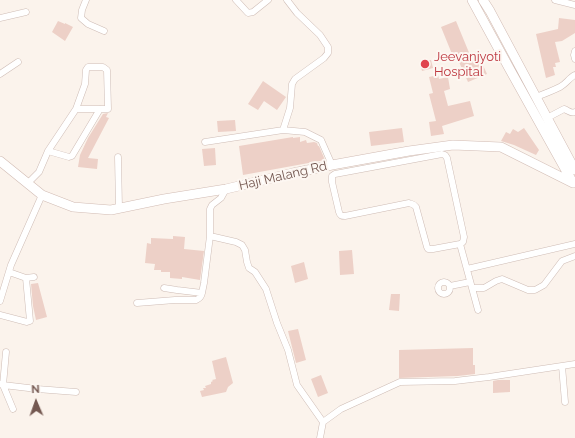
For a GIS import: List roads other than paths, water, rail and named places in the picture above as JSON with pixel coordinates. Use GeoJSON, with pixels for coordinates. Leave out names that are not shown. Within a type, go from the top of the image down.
{"type":"FeatureCollection","features":[{"type":"Feature","properties":{"kind":"street"},"geometry":{"type":"LineString","coordinates":[[86,0],[81,18],[88,24],[104,31]]}},
{"type":"Feature","properties":{"kind":"street"},"geometry":{"type":"LineString","coordinates":[[236,0],[248,13],[253,12],[268,0]]}},
{"type":"Feature","properties":{"kind":"street"},"geometry":{"type":"LineString","coordinates":[[283,130],[290,108],[292,84],[295,78],[324,58],[328,53],[328,47],[320,35],[286,0]]}},
{"type":"Feature","properties":{"kind":"street"},"geometry":{"type":"LineString","coordinates":[[472,0],[492,37],[572,170]]}},
{"type":"Feature","properties":{"kind":"street"},"geometry":{"type":"LineString","coordinates":[[483,0],[547,118],[572,170],[574,184]]}},
{"type":"Feature","properties":{"kind":"street"},"geometry":{"type":"LineString","coordinates":[[555,0],[575,5]]}},
{"type":"Feature","properties":{"kind":"street"},"geometry":{"type":"LineString","coordinates":[[0,18],[26,12]]}},
{"type":"Feature","properties":{"kind":"street"},"geometry":{"type":"LineString","coordinates":[[492,37],[501,32]]}},
{"type":"Feature","properties":{"kind":"street"},"geometry":{"type":"LineString","coordinates":[[575,51],[575,59]]}},
{"type":"Feature","properties":{"kind":"street"},"geometry":{"type":"LineString","coordinates":[[0,74],[18,62]]}},
{"type":"Feature","properties":{"kind":"street"},"geometry":{"type":"LineString","coordinates":[[27,184],[39,172],[48,151],[76,109],[85,84],[87,68],[103,67],[107,70],[109,107],[107,109],[76,109]]}},
{"type":"Feature","properties":{"kind":"street"},"geometry":{"type":"LineString","coordinates":[[536,97],[560,87],[570,77],[575,75]]}},
{"type":"Feature","properties":{"kind":"street"},"geometry":{"type":"LineString","coordinates":[[48,151],[69,157],[72,156],[100,109]]}},
{"type":"Feature","properties":{"kind":"street"},"geometry":{"type":"LineString","coordinates":[[547,118],[564,109],[570,112],[575,112]]}},
{"type":"Feature","properties":{"kind":"street"},"geometry":{"type":"LineString","coordinates":[[205,142],[283,130],[305,132],[321,140],[332,165]]}},
{"type":"Feature","properties":{"kind":"street","name":"Haji Malang Rd"},"geometry":{"type":"LineString","coordinates":[[2,166],[42,195],[73,207],[111,210],[164,199],[226,189],[332,165],[409,151],[453,145],[501,147],[574,184]]}},
{"type":"Feature","properties":{"kind":"street"},"geometry":{"type":"LineString","coordinates":[[444,154],[447,158],[464,237],[463,242],[460,244],[428,249],[416,207],[415,205],[409,203],[342,216],[339,212],[332,176],[335,174],[444,154]]}},
{"type":"Feature","properties":{"kind":"street"},"geometry":{"type":"LineString","coordinates":[[118,157],[119,208]]}},
{"type":"Feature","properties":{"kind":"street"},"geometry":{"type":"LineString","coordinates":[[137,303],[199,299],[204,283],[210,236],[210,209],[212,205],[222,198],[226,189]]}},
{"type":"Feature","properties":{"kind":"street"},"geometry":{"type":"LineString","coordinates":[[0,301],[13,258],[42,195]]}},
{"type":"Feature","properties":{"kind":"street"},"geometry":{"type":"LineString","coordinates":[[210,236],[236,242],[242,245],[245,250],[249,268],[255,272],[266,289],[288,350],[297,385],[323,422]]}},
{"type":"Feature","properties":{"kind":"street"},"geometry":{"type":"LineString","coordinates":[[460,244],[478,310]]}},
{"type":"Feature","properties":{"kind":"street"},"geometry":{"type":"LineString","coordinates":[[467,269],[575,244]]}},
{"type":"Feature","properties":{"kind":"street"},"geometry":{"type":"LineString","coordinates":[[450,286],[471,285],[484,288],[502,279],[528,290],[535,290],[544,285],[562,261],[575,256]]}},
{"type":"Feature","properties":{"kind":"street"},"geometry":{"type":"LineString","coordinates":[[8,272],[26,278],[34,277]]}},
{"type":"Feature","properties":{"kind":"street"},"geometry":{"type":"LineString","coordinates":[[0,315],[27,322],[30,321],[26,278]]}},
{"type":"Feature","properties":{"kind":"street"},"geometry":{"type":"LineString","coordinates":[[164,288],[202,293]]}},
{"type":"Feature","properties":{"kind":"street"},"geometry":{"type":"LineString","coordinates":[[6,352],[1,385],[13,409]]}},
{"type":"Feature","properties":{"kind":"street"},"geometry":{"type":"LineString","coordinates":[[320,438],[323,422],[341,409],[400,382],[455,381],[575,364]]}},
{"type":"Feature","properties":{"kind":"street"},"geometry":{"type":"LineString","coordinates":[[562,366],[565,402]]}},
{"type":"Feature","properties":{"kind":"street"},"geometry":{"type":"LineString","coordinates":[[1,385],[36,390],[76,392]]}},
{"type":"Feature","properties":{"kind":"place","name":"Jeevanjyoti Hospital"},"geometry":{"type":"Point","coordinates":[425,64]}}]}
